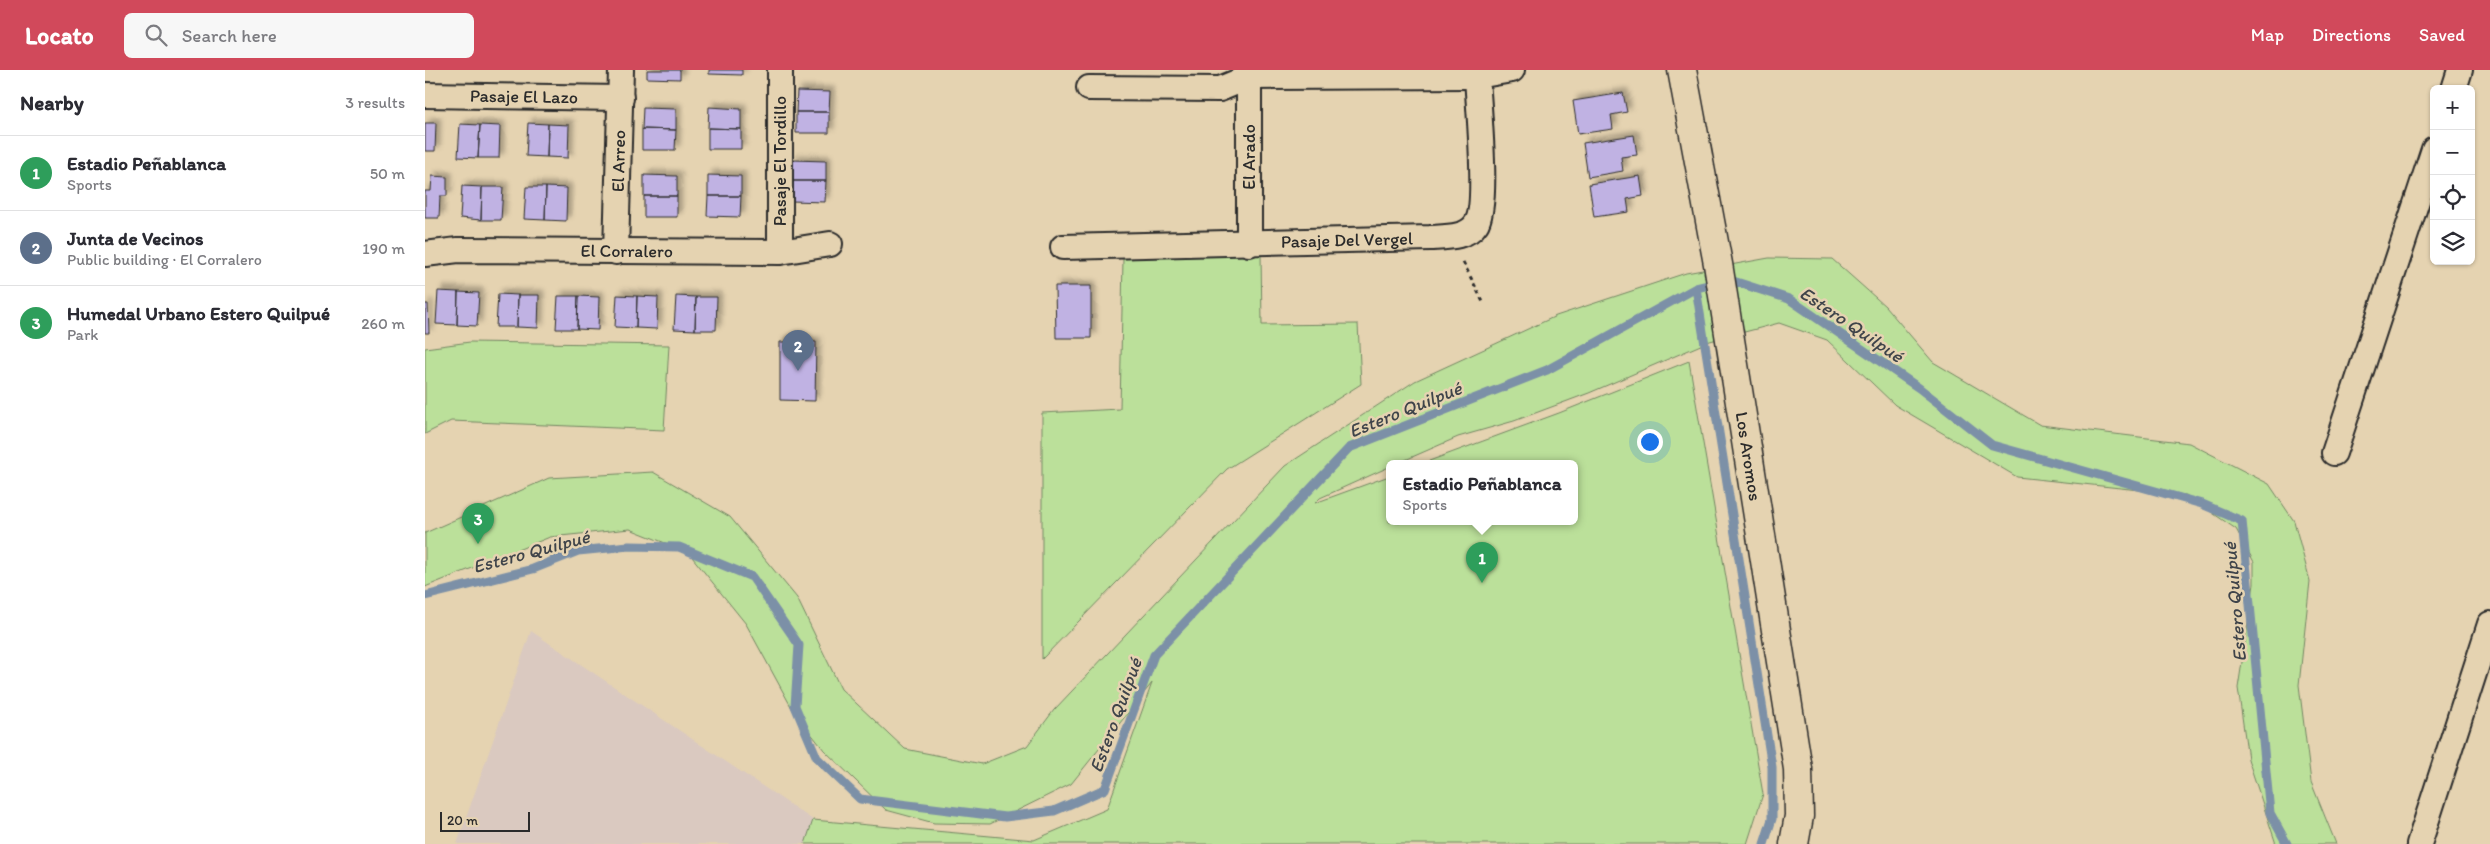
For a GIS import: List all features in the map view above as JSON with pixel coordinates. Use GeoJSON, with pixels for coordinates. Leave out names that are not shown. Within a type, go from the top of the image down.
{"type":"FeatureCollection","features":[{"type":"Feature","properties":{"kind":"street","name":"El Arreo"},"geometry":{"type":"LineString","coordinates":[[616,252],[621,70]]}},
{"type":"Feature","properties":{"kind":"street","name":"Pasaje El Tordillo"},"geometry":{"type":"LineString","coordinates":[[780,70],[780,252]]}},
{"type":"Feature","properties":{"kind":"street"},"geometry":{"type":"LineString","coordinates":[[1089,88],[1220,89],[1249,73],[1477,76],[1512,70]]}},
{"type":"Feature","properties":{"kind":"street","name":"Los Aromos"},"geometry":{"type":"LineString","coordinates":[[1682,70],[1718,264],[1798,769],[1799,816],[1794,844]]}},
{"type":"Feature","properties":{"kind":"street"},"geometry":{"type":"LineString","coordinates":[[2455,85],[2460,70]]}},
{"type":"Feature","properties":{"kind":"street","name":"El Arado"},"geometry":{"type":"LineString","coordinates":[[1249,73],[1249,244]]}},
{"type":"Feature","properties":{"kind":"street","name":"Pasaje Del Vergel"},"geometry":{"type":"LineString","coordinates":[[1063,248],[1451,237],[1465,233],[1477,224],[1483,200],[1477,76]]}},
{"type":"Feature","properties":{"kind":"street","name":"Pasaje El Lazo"},"geometry":{"type":"LineString","coordinates":[[425,95],[621,98]]}},
{"type":"Feature","properties":{"kind":"street"},"geometry":{"type":"LineString","coordinates":[[2334,453],[2430,161]]}},
{"type":"Feature","properties":{"kind":"street","name":"El Corralero"},"geometry":{"type":"LineString","coordinates":[[425,254],[458,250],[780,252],[830,244]]}},
{"type":"Feature","properties":{"kind":"street"},"geometry":{"type":"LineString","coordinates":[[2419,844],[2490,624]]}},
{"type":"Feature","properties":{"kind":"path"},"geometry":{"type":"LineString","coordinates":[[1451,237],[1483,302]]}},
{"type":"Feature","properties":{"kind":"shaded area"},"geometry":{"type":"Polygon","coordinates":[[[531,631],[813,820],[805,844],[457,844],[531,631]]]}},
{"type":"Feature","properties":{"kind":"green space"},"geometry":{"type":"Polygon","coordinates":[[[1261,253],[1262,325],[1358,324],[1361,384],[1227,469],[1042,659],[1042,413],[1120,409],[1123,259],[1261,253]]]}},
{"type":"Feature","properties":{"kind":"green space"},"geometry":{"type":"Polygon","coordinates":[[[1769,258],[1832,259],[1885,306],[1933,362],[2040,425],[2189,443],[2269,484],[2294,521],[2310,581],[2299,685],[2311,782],[2336,844],[2276,844],[2248,759],[2238,688],[2254,584],[2254,562],[2236,529],[2186,495],[2017,477],[1895,405],[1827,340],[1779,323],[1710,341],[1589,393],[1514,421],[1458,437],[1405,460],[1386,460],[1386,468],[1320,498],[1315,503],[1386,477],[1386,525],[1578,525],[1578,460],[1432,460],[1559,413],[1689,361],[1763,794],[1747,844],[805,844],[813,820],[1034,840],[1107,809],[1152,683],[1071,784],[990,824],[934,823],[886,810],[824,750],[794,712],[746,624],[688,552],[630,529],[550,537],[425,587],[425,533],[549,478],[653,472],[730,517],[797,598],[841,689],[905,749],[982,764],[1027,746],[1054,710],[1285,466],[1415,381],[1556,316],[1686,273],[1769,258]]]}},
{"type":"Feature","properties":{"kind":"green space"},"geometry":{"type":"Polygon","coordinates":[[[470,342],[669,345],[664,430],[451,421],[425,434],[425,348],[470,342]]]}},
{"type":"Feature","properties":{"kind":"building"},"geometry":{"type":"Polygon","coordinates":[[[647,70],[680,70],[680,79],[647,78],[647,70]]]}},
{"type":"Feature","properties":{"kind":"building"},"geometry":{"type":"Polygon","coordinates":[[[709,70],[742,70],[742,75],[709,74],[709,70]]]}},
{"type":"Feature","properties":{"kind":"building"},"geometry":{"type":"Polygon","coordinates":[[[797,91],[830,92],[829,112],[796,112],[797,91]]]}},
{"type":"Feature","properties":{"kind":"building"},"geometry":{"type":"Polygon","coordinates":[[[1623,93],[1627,112],[1611,115],[1613,129],[1578,134],[1573,101],[1623,93]]]}},
{"type":"Feature","properties":{"kind":"building"},"geometry":{"type":"Polygon","coordinates":[[[709,107],[741,109],[741,129],[708,128],[709,107]]]}},
{"type":"Feature","properties":{"kind":"building"},"geometry":{"type":"Polygon","coordinates":[[[643,108],[676,109],[676,130],[642,129],[643,108]]]}},
{"type":"Feature","properties":{"kind":"building"},"geometry":{"type":"Polygon","coordinates":[[[796,112],[829,112],[829,133],[796,133],[796,112]]]}},
{"type":"Feature","properties":{"kind":"building"},"geometry":{"type":"Polygon","coordinates":[[[425,123],[436,123],[435,151],[425,151],[425,123]]]}},
{"type":"Feature","properties":{"kind":"building"},"geometry":{"type":"Polygon","coordinates":[[[528,123],[548,124],[547,157],[526,156],[528,123]]]}},
{"type":"Feature","properties":{"kind":"building"},"geometry":{"type":"Polygon","coordinates":[[[460,124],[480,125],[478,158],[458,157],[460,124]]]}},
{"type":"Feature","properties":{"kind":"building"},"geometry":{"type":"Polygon","coordinates":[[[548,124],[569,125],[568,158],[547,157],[548,124]]]}},
{"type":"Feature","properties":{"kind":"building"},"geometry":{"type":"Polygon","coordinates":[[[480,125],[500,126],[499,158],[478,158],[480,125]]]}},
{"type":"Feature","properties":{"kind":"building"},"geometry":{"type":"Polygon","coordinates":[[[708,128],[741,129],[741,149],[708,149],[708,128]]]}},
{"type":"Feature","properties":{"kind":"building"},"geometry":{"type":"Polygon","coordinates":[[[642,129],[676,130],[675,150],[642,150],[642,129]]]}},
{"type":"Feature","properties":{"kind":"building"},"geometry":{"type":"Polygon","coordinates":[[[1634,135],[1637,155],[1621,157],[1623,171],[1588,177],[1583,143],[1634,135]]]}},
{"type":"Feature","properties":{"kind":"building"},"geometry":{"type":"Polygon","coordinates":[[[793,160],[826,161],[826,181],[793,181],[793,160]]]}},
{"type":"Feature","properties":{"kind":"building"},"geometry":{"type":"Polygon","coordinates":[[[644,175],[677,176],[677,196],[644,196],[644,175]]]}},
{"type":"Feature","properties":{"kind":"building"},"geometry":{"type":"Polygon","coordinates":[[[708,175],[741,176],[741,196],[708,196],[708,175]]]}},
{"type":"Feature","properties":{"kind":"building"},"geometry":{"type":"Polygon","coordinates":[[[432,176],[447,177],[447,196],[440,196],[439,218],[425,218],[425,191],[431,191],[432,176]]]}},
{"type":"Feature","properties":{"kind":"building"},"geometry":{"type":"Polygon","coordinates":[[[1640,176],[1643,196],[1627,199],[1629,212],[1594,217],[1589,184],[1640,176]]]}},
{"type":"Feature","properties":{"kind":"building"},"geometry":{"type":"Polygon","coordinates":[[[793,181],[826,181],[825,202],[792,201],[793,181]]]}},
{"type":"Feature","properties":{"kind":"building"},"geometry":{"type":"Polygon","coordinates":[[[462,186],[482,187],[481,220],[460,218],[462,186]]]}},
{"type":"Feature","properties":{"kind":"building"},"geometry":{"type":"Polygon","coordinates":[[[482,187],[503,187],[501,220],[481,220],[482,187]]]}},
{"type":"Feature","properties":{"kind":"building"},"geometry":{"type":"Polygon","coordinates":[[[526,187],[546,187],[545,220],[524,219],[526,187]]]}},
{"type":"Feature","properties":{"kind":"building"},"geometry":{"type":"Polygon","coordinates":[[[546,187],[567,188],[566,221],[545,220],[546,187]]]}},
{"type":"Feature","properties":{"kind":"building"},"geometry":{"type":"Polygon","coordinates":[[[644,196],[677,196],[677,217],[644,217],[644,196]]]}},
{"type":"Feature","properties":{"kind":"building"},"geometry":{"type":"Polygon","coordinates":[[[708,196],[741,196],[740,217],[707,216],[708,196]]]}},
{"type":"Feature","properties":{"kind":"building"},"geometry":{"type":"Polygon","coordinates":[[[1055,286],[1091,286],[1091,338],[1056,338],[1055,286]]]}},
{"type":"Feature","properties":{"kind":"building"},"geometry":{"type":"Polygon","coordinates":[[[438,291],[458,292],[457,325],[436,324],[438,291]]]}},
{"type":"Feature","properties":{"kind":"building"},"geometry":{"type":"Polygon","coordinates":[[[458,292],[479,293],[477,326],[457,325],[458,292]]]}},
{"type":"Feature","properties":{"kind":"building"},"geometry":{"type":"Polygon","coordinates":[[[498,294],[518,295],[517,327],[496,327],[498,294]]]}},
{"type":"Feature","properties":{"kind":"building"},"geometry":{"type":"Polygon","coordinates":[[[518,295],[539,295],[538,328],[517,327],[518,295]]]}},
{"type":"Feature","properties":{"kind":"building"},"geometry":{"type":"Polygon","coordinates":[[[617,295],[637,296],[636,328],[615,327],[617,295]]]}},
{"type":"Feature","properties":{"kind":"building"},"geometry":{"type":"Polygon","coordinates":[[[558,296],[578,296],[577,329],[556,329],[558,296]]]}},
{"type":"Feature","properties":{"kind":"building"},"geometry":{"type":"Polygon","coordinates":[[[578,296],[599,297],[598,330],[577,329],[578,296]]]}},
{"type":"Feature","properties":{"kind":"building"},"geometry":{"type":"Polygon","coordinates":[[[637,296],[658,297],[657,329],[636,328],[637,296]]]}},
{"type":"Feature","properties":{"kind":"building"},"geometry":{"type":"Polygon","coordinates":[[[676,296],[696,297],[695,330],[674,329],[676,296]]]}},
{"type":"Feature","properties":{"kind":"building"},"geometry":{"type":"Polygon","coordinates":[[[696,297],[717,297],[716,330],[695,330],[696,297]]]}},
{"type":"Feature","properties":{"kind":"building"},"geometry":{"type":"Polygon","coordinates":[[[425,304],[428,304],[429,333],[425,333],[425,304]]]}},
{"type":"Feature","properties":{"kind":"building"},"geometry":{"type":"Polygon","coordinates":[[[780,342],[816,342],[815,401],[780,400],[780,342]]]}},
{"type":"Feature","properties":{"kind":"waterway","name":"Estero Quilpué"},"geometry":{"type":"LineString","coordinates":[[425,596],[533,569],[578,551],[629,546],[679,547],[752,577],[799,645],[795,706],[817,758],[860,799],[1005,817],[1054,811],[1105,789],[1154,655],[1349,448],[1547,370],[1696,288],[1730,280],[1789,299],[1919,388],[1992,445],[2202,504],[2242,521],[2270,813],[2287,844]]}},
{"type":"Feature","properties":{"kind":"waterway"},"geometry":{"type":"LineString","coordinates":[[1696,288],[1772,767],[1772,819],[1764,844]]}},
{"type":"Feature","properties":{"kind":"place","name":"Junta de Vecinos"},"geometry":{"type":"Point","coordinates":[798,371]}},
{"type":"Feature","properties":{"kind":"place","name":"Humedal Urbano Estero Quilpué"},"geometry":{"type":"Point","coordinates":[478,544]}},
{"type":"Feature","properties":{"kind":"place","name":"Estadio Peñablanca"},"geometry":{"type":"Point","coordinates":[1482,583]}}]}
